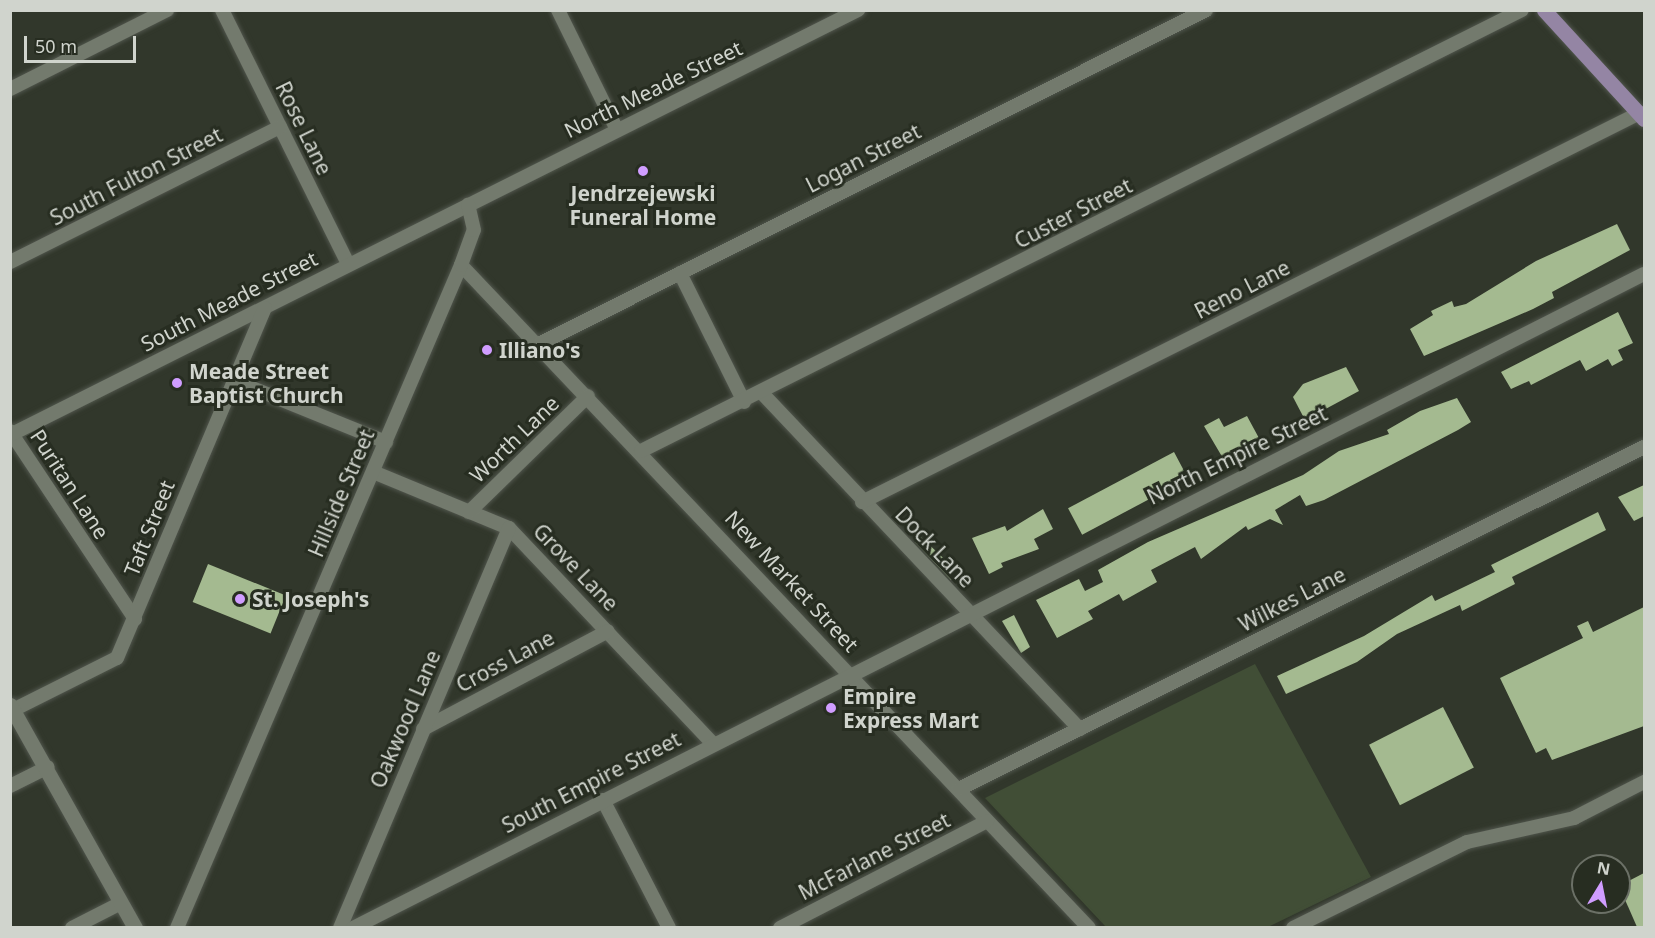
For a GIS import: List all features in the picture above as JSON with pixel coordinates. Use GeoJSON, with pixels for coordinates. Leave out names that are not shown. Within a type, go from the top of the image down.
{"type":"FeatureCollection","features":[{"type":"Feature","properties":{"kind":"main road"},"geometry":{"type":"LineString","coordinates":[[1544,10],[1642,116]]}},
{"type":"Feature","properties":{"kind":"main road"},"geometry":{"type":"LineString","coordinates":[[12,708],[48,767],[135,927]]}},
{"type":"Feature","properties":{"kind":"street"},"geometry":{"type":"LineString","coordinates":[[10,89],[167,10]]}},
{"type":"Feature","properties":{"kind":"street","name":"Rose Lane"},"geometry":{"type":"LineString","coordinates":[[222,10],[348,264]]}},
{"type":"Feature","properties":{"kind":"street"},"geometry":{"type":"LineString","coordinates":[[558,10],[617,130]]}},
{"type":"Feature","properties":{"kind":"street","name":"North Meade Street"},"geometry":{"type":"LineString","coordinates":[[468,205],[858,10]]}},
{"type":"Feature","properties":{"kind":"street","name":"Logan Street"},"geometry":{"type":"LineString","coordinates":[[539,344],[1206,10]]}},
{"type":"Feature","properties":{"kind":"street","name":"Custer Street"},"geometry":{"type":"LineString","coordinates":[[642,451],[744,402],[1522,10]]}},
{"type":"Feature","properties":{"kind":"street","name":"Reno Lane"},"geometry":{"type":"LineString","coordinates":[[862,502],[1642,116]]}},
{"type":"Feature","properties":{"kind":"street","name":"South Fulton Street"},"geometry":{"type":"LineString","coordinates":[[10,262],[280,127]]}},
{"type":"Feature","properties":{"kind":"street","name":"South Meade Street"},"geometry":{"type":"LineString","coordinates":[[11,433],[468,205]]}},
{"type":"Feature","properties":{"kind":"street","name":"Hillside Street"},"geometry":{"type":"LineString","coordinates":[[177,927],[461,265],[474,230],[468,205]]}},
{"type":"Feature","properties":{"kind":"street","name":"New Market Street"},"geometry":{"type":"LineString","coordinates":[[461,265],[642,451],[1089,927]]}},
{"type":"Feature","properties":{"kind":"street"},"geometry":{"type":"LineString","coordinates":[[680,273],[744,402]]}},
{"type":"Feature","properties":{"kind":"street","name":"North Empire Street"},"geometry":{"type":"LineString","coordinates":[[849,673],[1644,274]]}},
{"type":"Feature","properties":{"kind":"street","name":"Taft Street"},"geometry":{"type":"LineString","coordinates":[[12,708],[117,658],[265,308]]}},
{"type":"Feature","properties":{"kind":"street"},"geometry":{"type":"LineString","coordinates":[[234,381],[386,442]]}},
{"type":"Feature","properties":{"kind":"street","name":"Dock Lane"},"geometry":{"type":"LineString","coordinates":[[761,392],[862,502],[1080,729]]}},
{"type":"Feature","properties":{"kind":"street","name":"Worth Lane"},"geometry":{"type":"LineString","coordinates":[[469,512],[588,396]]}},
{"type":"Feature","properties":{"kind":"street","name":"Puritan Lane"},"geometry":{"type":"LineString","coordinates":[[11,433],[135,618]]}},
{"type":"Feature","properties":{"kind":"street","name":"Wilkes Lane"},"geometry":{"type":"LineString","coordinates":[[959,789],[1644,447]]}},
{"type":"Feature","properties":{"kind":"street","name":"Grove Lane"},"geometry":{"type":"LineString","coordinates":[[373,472],[509,528],[712,743]]}},
{"type":"Feature","properties":{"kind":"street","name":"Oakwood Lane"},"geometry":{"type":"LineString","coordinates":[[340,927],[509,528]]}},
{"type":"Feature","properties":{"kind":"street","name":"Cross Lane"},"geometry":{"type":"LineString","coordinates":[[423,729],[608,631]]}},
{"type":"Feature","properties":{"kind":"street","name":"South Empire Street"},"geometry":{"type":"LineString","coordinates":[[353,927],[849,673]]}},
{"type":"Feature","properties":{"kind":"street"},"geometry":{"type":"LineString","coordinates":[[10,786],[48,767]]}},
{"type":"Feature","properties":{"kind":"street"},"geometry":{"type":"LineString","coordinates":[[1293,927],[1467,842],[1574,818],[1644,782]]}},
{"type":"Feature","properties":{"kind":"street"},"geometry":{"type":"LineString","coordinates":[[603,800],[669,927]]}},
{"type":"Feature","properties":{"kind":"street","name":"McFarlane Street"},"geometry":{"type":"LineString","coordinates":[[780,927],[987,821]]}},
{"type":"Feature","properties":{"kind":"street"},"geometry":{"type":"LineString","coordinates":[[72,927],[122,903]]}},
{"type":"Feature","properties":{"kind":"green space"},"geometry":{"type":"Polygon","coordinates":[[[1255,664],[1371,877],[1268,927],[1106,927],[985,798],[1255,664]]]}},
{"type":"Feature","properties":{"kind":"building"},"geometry":{"type":"Polygon","coordinates":[[[1617,224],[1630,250],[1552,292],[1554,298],[1533,309],[1424,356],[1410,329],[1433,315],[1431,311],[1452,301],[1454,307],[1466,304],[1536,261],[1617,224]]]}},
{"type":"Feature","properties":{"kind":"building"},"geometry":{"type":"Polygon","coordinates":[[[1618,312],[1633,343],[1618,350],[1623,360],[1612,366],[1608,359],[1586,371],[1580,360],[1531,385],[1529,381],[1511,389],[1501,372],[1618,312]]]}},
{"type":"Feature","properties":{"kind":"building"},"geometry":{"type":"Polygon","coordinates":[[[1346,367],[1359,391],[1305,420],[1293,397],[1303,384],[1346,367]]]}},
{"type":"Feature","properties":{"kind":"building"},"geometry":{"type":"Polygon","coordinates":[[[1457,398],[1471,422],[1458,430],[1324,500],[1306,506],[1300,495],[1275,510],[1283,525],[1270,519],[1248,530],[1246,526],[1201,559],[1195,547],[1151,570],[1157,582],[1123,601],[1119,594],[1088,611],[1093,619],[1057,638],[1036,600],[1079,579],[1085,591],[1103,582],[1098,570],[1148,542],[1303,475],[1339,451],[1389,434],[1387,430],[1420,411],[1457,398]]]}},
{"type":"Feature","properties":{"kind":"building"},"geometry":{"type":"Polygon","coordinates":[[[1247,416],[1260,440],[1224,460],[1204,426],[1219,418],[1224,427],[1247,416]]]}},
{"type":"Feature","properties":{"kind":"building"},"geometry":{"type":"Polygon","coordinates":[[[1174,452],[1188,478],[1082,535],[1068,508],[1174,452]]]}},
{"type":"Feature","properties":{"kind":"building"},"geometry":{"type":"Polygon","coordinates":[[[1644,485],[1644,516],[1634,521],[1618,497],[1644,485]]]}},
{"type":"Feature","properties":{"kind":"building"},"geometry":{"type":"Polygon","coordinates":[[[1043,509],[1053,529],[1034,539],[1039,549],[1001,563],[1003,567],[989,574],[972,538],[1005,526],[1007,531],[1043,509]]]}},
{"type":"Feature","properties":{"kind":"building"},"geometry":{"type":"Polygon","coordinates":[[[1598,512],[1606,530],[1512,577],[1515,584],[1462,611],[1460,605],[1397,634],[1357,662],[1286,694],[1277,676],[1364,636],[1432,595],[1435,601],[1495,572],[1491,565],[1598,512]]]}},
{"type":"Feature","properties":{"kind":"building"},"geometry":{"type":"Polygon","coordinates":[[[921,537],[959,573],[951,580],[915,542],[921,537]]]}},
{"type":"Feature","properties":{"kind":"building","name":"St. Joseph's"},"geometry":{"type":"Polygon","coordinates":[[[208,564],[286,595],[271,633],[193,602],[208,564]]]}},
{"type":"Feature","properties":{"kind":"building"},"geometry":{"type":"Polygon","coordinates":[[[1644,607],[1644,726],[1552,760],[1546,748],[1536,753],[1500,678],[1583,638],[1577,626],[1588,621],[1593,632],[1644,607]]]}},
{"type":"Feature","properties":{"kind":"building"},"geometry":{"type":"Polygon","coordinates":[[[1014,615],[1030,647],[1021,653],[1002,621],[1014,615]]]}},
{"type":"Feature","properties":{"kind":"building"},"geometry":{"type":"Polygon","coordinates":[[[1443,707],[1474,768],[1400,805],[1369,745],[1443,707]]]}},
{"type":"Feature","properties":{"kind":"building"},"geometry":{"type":"Polygon","coordinates":[[[1644,873],[1644,927],[1637,927],[1631,913],[1631,880],[1644,873]]]}},
{"type":"Feature","properties":{"kind":"place","name":"Jendrzejewski Funeral Home"},"geometry":{"type":"Point","coordinates":[643,171]}},
{"type":"Feature","properties":{"kind":"place","name":"Illiano's"},"geometry":{"type":"Point","coordinates":[487,350]}},
{"type":"Feature","properties":{"kind":"place","name":"Meade Street Baptist Church"},"geometry":{"type":"Point","coordinates":[177,383]}},
{"type":"Feature","properties":{"kind":"place","name":"St. Joseph's"},"geometry":{"type":"Point","coordinates":[240,599]}},
{"type":"Feature","properties":{"kind":"place","name":"Empire Express Mart"},"geometry":{"type":"Point","coordinates":[831,708]}}]}
